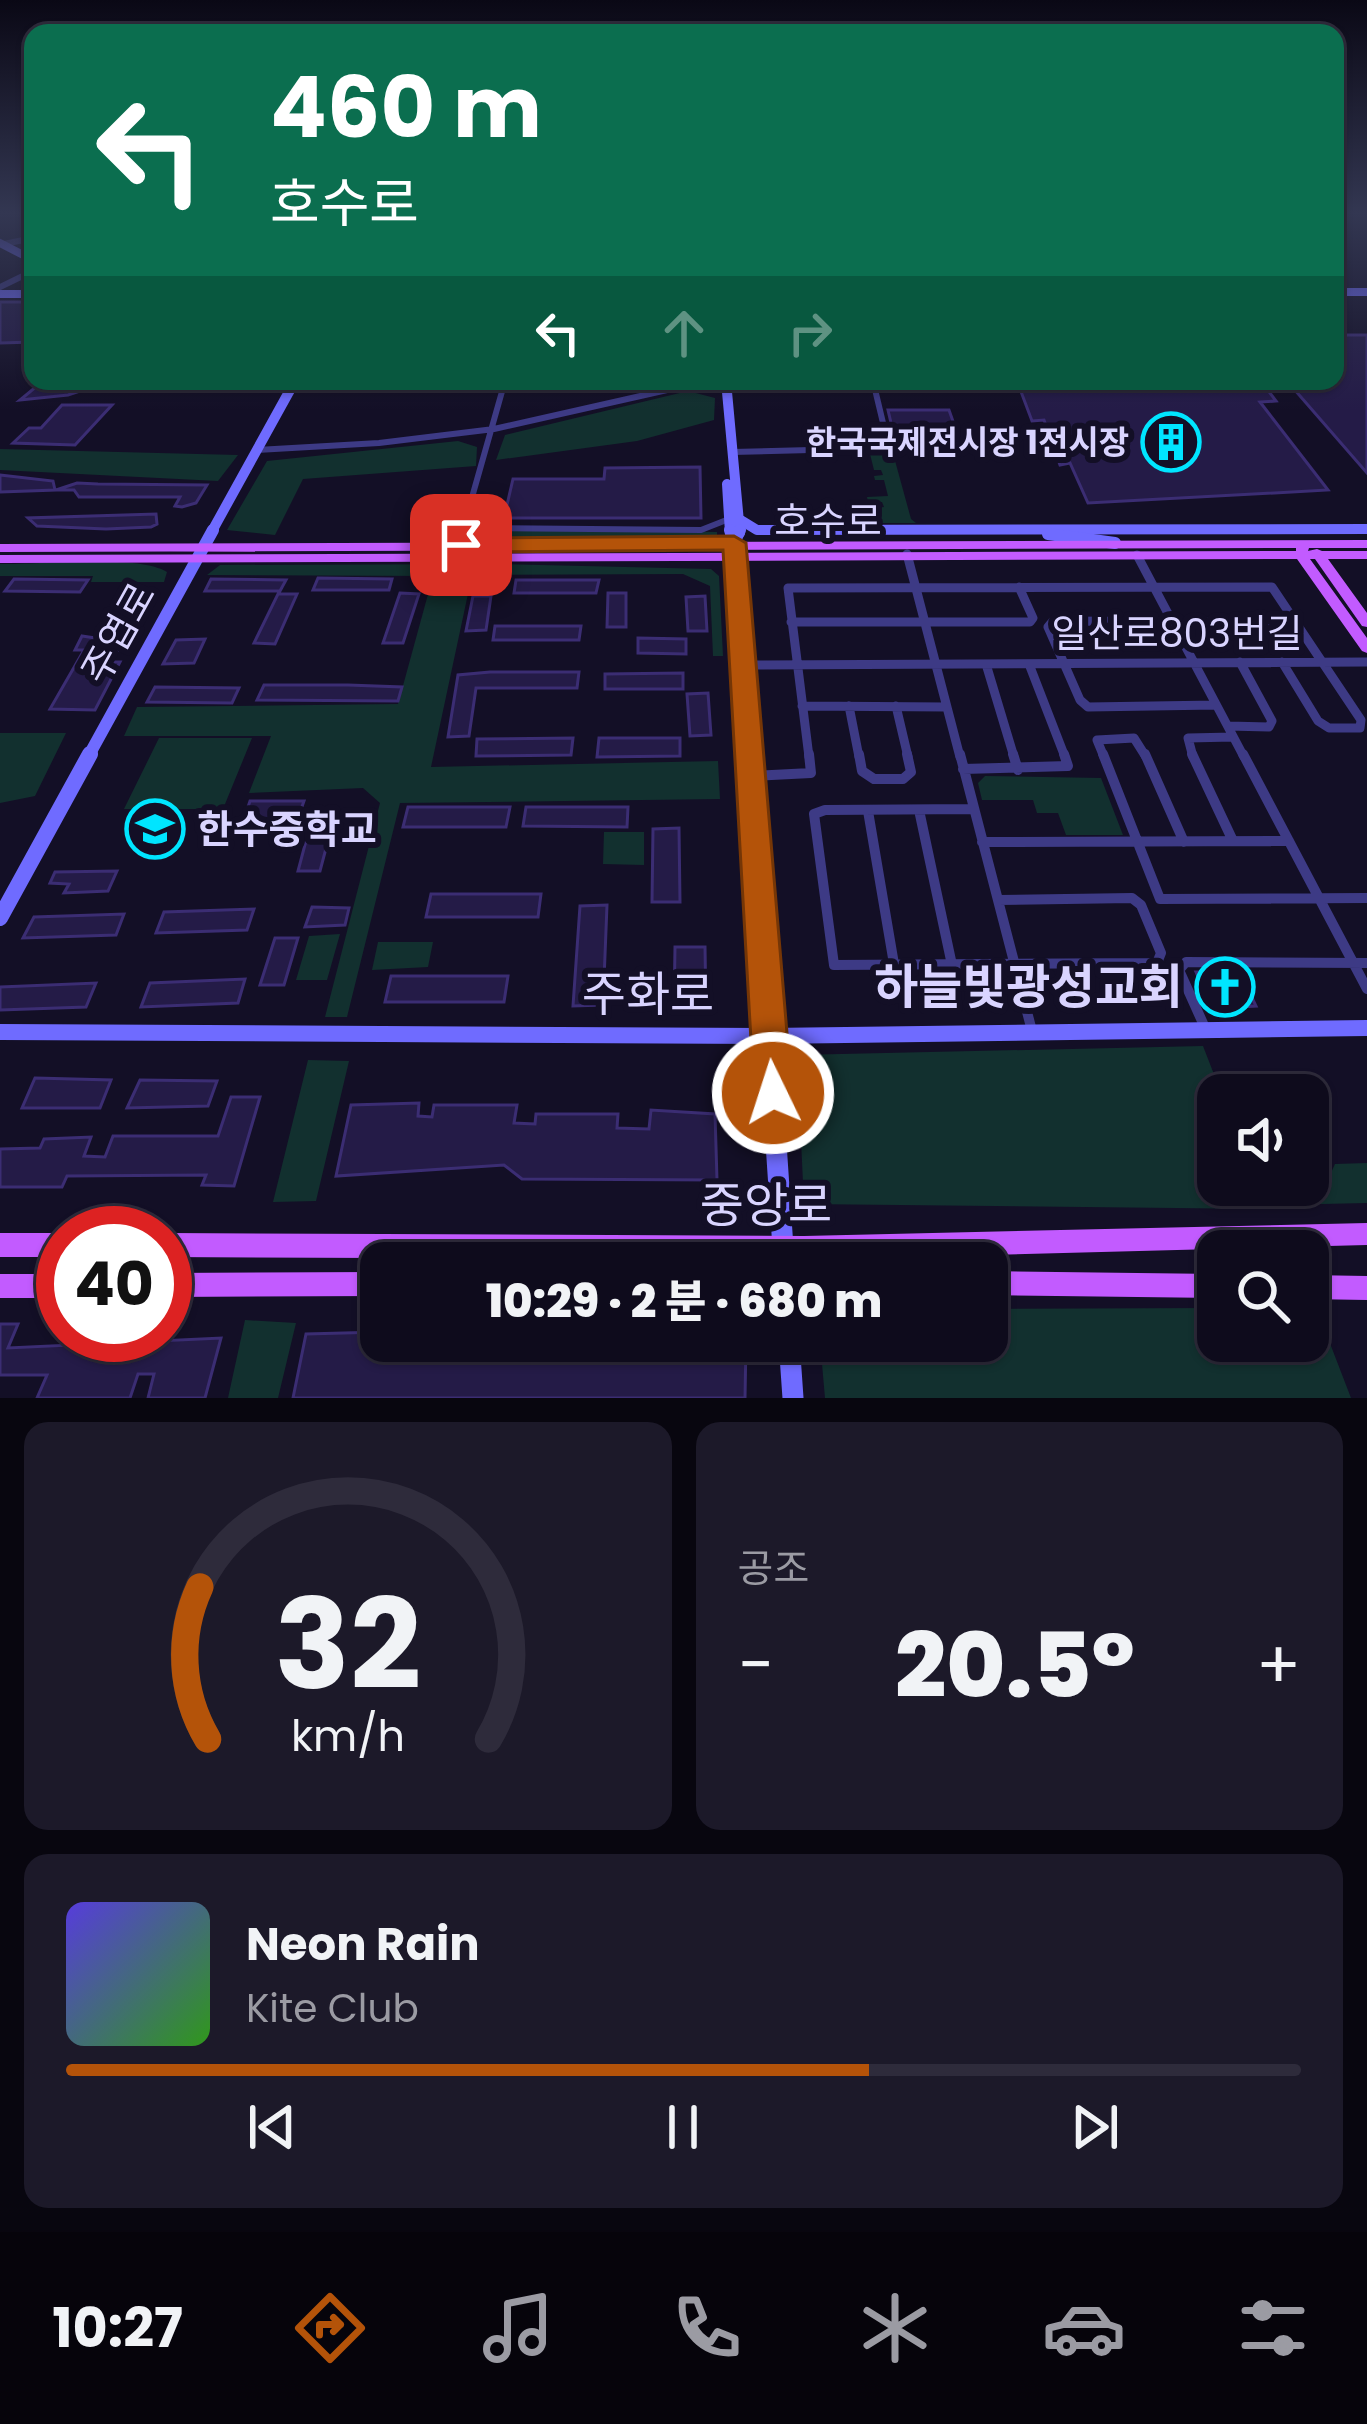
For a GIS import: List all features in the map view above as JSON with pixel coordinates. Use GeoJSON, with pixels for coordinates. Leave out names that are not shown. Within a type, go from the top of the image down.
{"type":"FeatureCollection","features":[{"type":"Feature","properties":{"kind":"main road","name":"호수로"},"geometry":{"type":"LineString","coordinates":[[0,548],[199,553],[1253,544],[1302,550]]}},
{"type":"Feature","properties":{"kind":"main road"},"geometry":{"type":"LineString","coordinates":[[1220,555],[1225,549],[1261,548],[1253,544]]}},
{"type":"Feature","properties":{"kind":"main road","name":"호수로"},"geometry":{"type":"LineString","coordinates":[[0,559],[419,546],[1220,555],[1367,544]]}},
{"type":"Feature","properties":{"kind":"main road"},"geometry":{"type":"LineString","coordinates":[[1302,550],[1367,555]]}},
{"type":"Feature","properties":{"kind":"main road"},"geometry":{"type":"LineString","coordinates":[[1302,550],[1367,648]]}},
{"type":"Feature","properties":{"kind":"main road"},"geometry":{"type":"LineString","coordinates":[[1321,555],[1367,623]]}},
{"type":"Feature","properties":{"kind":"main road"},"geometry":{"type":"LineString","coordinates":[[1323,586],[1329,582],[1351,602]]}},
{"type":"Feature","properties":{"kind":"main road","name":"중앙로"},"geometry":{"type":"LineString","coordinates":[[1008,1247],[1367,1234]]}},
{"type":"Feature","properties":{"kind":"main road"},"geometry":{"type":"LineString","coordinates":[[0,1245],[36,1245]]}},
{"type":"Feature","properties":{"kind":"main road","name":"중앙로"},"geometry":{"type":"LineString","coordinates":[[192,1245],[360,1248]]}},
{"type":"Feature","properties":{"kind":"main road"},"geometry":{"type":"LineString","coordinates":[[1008,1283],[1197,1286]]}},
{"type":"Feature","properties":{"kind":"main road"},"geometry":{"type":"LineString","coordinates":[[192,1286],[360,1284]]}},
{"type":"Feature","properties":{"kind":"main road"},"geometry":{"type":"LineString","coordinates":[[0,1286],[36,1286]]}},
{"type":"Feature","properties":{"kind":"main road"},"geometry":{"type":"LineString","coordinates":[[1329,1287],[1367,1288]]}},
{"type":"Feature","properties":{"kind":"street","name":"주엽로"},"geometry":{"type":"LineString","coordinates":[[0,918],[290,390]]}},
{"type":"Feature","properties":{"kind":"street"},"geometry":{"type":"LineString","coordinates":[[419,546],[463,530],[503,390]]}},
{"type":"Feature","properties":{"kind":"street"},"geometry":{"type":"LineString","coordinates":[[257,450],[379,443],[494,429],[667,390]]}},
{"type":"Feature","properties":{"kind":"street"},"geometry":{"type":"LineString","coordinates":[[724,390],[734,519]]}},
{"type":"Feature","properties":{"kind":"street"},"geometry":{"type":"LineString","coordinates":[[724,390],[734,519],[740,535],[735,549],[782,1242]]}},
{"type":"Feature","properties":{"kind":"street"},"geometry":{"type":"LineString","coordinates":[[875,390],[889,448]]}},
{"type":"Feature","properties":{"kind":"street"},"geometry":{"type":"LineString","coordinates":[[732,452],[941,448]]}},
{"type":"Feature","properties":{"kind":"street"},"geometry":{"type":"LineString","coordinates":[[469,518],[489,528],[701,530],[734,519],[757,530],[1367,529]]}},
{"type":"Feature","properties":{"kind":"street"},"geometry":{"type":"LineString","coordinates":[[1001,527],[1120,544]]}},
{"type":"Feature","properties":{"kind":"street"},"geometry":{"type":"LineString","coordinates":[[907,554],[1032,1033]]}},
{"type":"Feature","properties":{"kind":"street"},"geometry":{"type":"LineString","coordinates":[[1137,555],[1319,898],[1360,963],[1367,989]]}},
{"type":"Feature","properties":{"kind":"street"},"geometry":{"type":"LineString","coordinates":[[751,776],[811,773],[788,589],[1154,586]]}},
{"type":"Feature","properties":{"kind":"street","name":"일산로803번길"},"geometry":{"type":"LineString","coordinates":[[1154,586],[1272,587],[1325,662]]}},
{"type":"Feature","properties":{"kind":"street"},"geometry":{"type":"LineString","coordinates":[[791,622],[1030,622],[1033,618],[1022,587]]}},
{"type":"Feature","properties":{"kind":"street"},"geometry":{"type":"LineString","coordinates":[[1216,705],[1088,707],[1048,627],[1053,621],[1297,622]]}},
{"type":"Feature","properties":{"kind":"street"},"geometry":{"type":"LineString","coordinates":[[1233,842],[1186,742],[1269,727],[1272,721],[1240,662]]}},
{"type":"Feature","properties":{"kind":"street"},"geometry":{"type":"LineString","coordinates":[[1282,662],[1318,721],[1329,728],[1360,728],[1360,720],[1325,662]]}},
{"type":"Feature","properties":{"kind":"street","name":"일산로803번길"},"geometry":{"type":"LineString","coordinates":[[743,665],[1367,662]]}},
{"type":"Feature","properties":{"kind":"street"},"geometry":{"type":"LineString","coordinates":[[963,770],[1018,770],[986,664]]}},
{"type":"Feature","properties":{"kind":"street","name":"일산로803번길"},"geometry":{"type":"LineString","coordinates":[[1018,770],[1067,766],[1029,664]]}},
{"type":"Feature","properties":{"kind":"street"},"geometry":{"type":"LineString","coordinates":[[802,706],[947,706]]}},
{"type":"Feature","properties":{"kind":"street"},"geometry":{"type":"LineString","coordinates":[[850,706],[862,771],[874,779],[903,779],[911,772],[896,706]]}},
{"type":"Feature","properties":{"kind":"street"},"geometry":{"type":"LineString","coordinates":[[1184,842],[1140,743],[1134,738],[1097,740],[1128,842],[1160,899],[1367,898]]}},
{"type":"Feature","properties":{"kind":"street"},"geometry":{"type":"LineString","coordinates":[[974,809],[814,814],[834,964],[1157,963],[1161,953],[1141,905],[1132,898],[998,900]]}},
{"type":"Feature","properties":{"kind":"street"},"geometry":{"type":"LineString","coordinates":[[919,810],[952,964]]}},
{"type":"Feature","properties":{"kind":"street"},"geometry":{"type":"LineString","coordinates":[[868,811],[893,964]]}},
{"type":"Feature","properties":{"kind":"street"},"geometry":{"type":"LineString","coordinates":[[982,842],[1289,841]]}},
{"type":"Feature","properties":{"kind":"street"},"geometry":{"type":"LineString","coordinates":[[1207,1033],[1178,970],[1186,962],[1360,963]]}},
{"type":"Feature","properties":{"kind":"street","name":"주화로"},"geometry":{"type":"LineString","coordinates":[[0,1032],[769,1036],[1367,1028]]}},
{"type":"Feature","properties":{"kind":"street"},"geometry":{"type":"LineString","coordinates":[[790,1362],[793,1398]]}},
{"type":"Feature","properties":{"kind":"green space"},"geometry":{"type":"Polygon","coordinates":[[[688,391],[715,398],[714,420],[637,441],[496,460],[505,435],[688,391]]]}},
{"type":"Feature","properties":{"kind":"green space"},"geometry":{"type":"Polygon","coordinates":[[[458,441],[477,447],[476,466],[303,479],[275,535],[227,530],[267,461],[458,441]]]}},
{"type":"Feature","properties":{"kind":"green space"},"geometry":{"type":"Polygon","coordinates":[[[0,449],[238,455],[218,481],[0,470],[0,449]]]}},
{"type":"Feature","properties":{"kind":"green space"},"geometry":{"type":"Polygon","coordinates":[[[902,453],[894,457],[916,523],[842,523],[840,513],[864,519],[863,510],[884,507],[882,502],[868,502],[867,497],[888,496],[884,480],[875,480],[874,476],[883,475],[874,470],[870,454],[902,453]]]}},
{"type":"Feature","properties":{"kind":"green space"},"geometry":{"type":"Polygon","coordinates":[[[468,528],[717,532],[717,542],[465,540],[468,528]]]}},
{"type":"Feature","properties":{"kind":"green space"},"geometry":{"type":"Polygon","coordinates":[[[134,563],[167,572],[164,582],[91,582],[93,576],[0,576],[0,564],[134,563]]]}},
{"type":"Feature","properties":{"kind":"green space"},"geometry":{"type":"Polygon","coordinates":[[[220,565],[711,569],[719,576],[723,656],[713,656],[710,586],[683,574],[472,575],[431,767],[718,761],[720,799],[400,803],[347,1017],[325,1017],[380,803],[363,788],[249,793],[271,736],[124,736],[137,707],[398,704],[433,576],[207,575],[220,565]]]}},
{"type":"Feature","properties":{"kind":"green space"},"geometry":{"type":"Polygon","coordinates":[[[0,733],[66,733],[35,796],[0,803],[0,733]]]}},
{"type":"Feature","properties":{"kind":"green space"},"geometry":{"type":"Polygon","coordinates":[[[159,738],[252,738],[223,809],[124,809],[159,738]]]}},
{"type":"Feature","properties":{"kind":"green space"},"geometry":{"type":"Polygon","coordinates":[[[985,776],[1101,778],[1123,835],[1066,835],[1058,813],[1037,813],[1033,800],[982,800],[978,783],[985,776]]]}},
{"type":"Feature","properties":{"kind":"green space"},"geometry":{"type":"Polygon","coordinates":[[[604,832],[644,832],[644,865],[603,864],[604,832]]]}},
{"type":"Feature","properties":{"kind":"green space"},"geometry":{"type":"Polygon","coordinates":[[[340,934],[327,980],[296,980],[309,936],[340,934]]]}},
{"type":"Feature","properties":{"kind":"green space"},"geometry":{"type":"Polygon","coordinates":[[[378,942],[433,942],[428,967],[372,970],[378,942]]]}},
{"type":"Feature","properties":{"kind":"green space"},"geometry":{"type":"Polygon","coordinates":[[[1203,1046],[1214,1074],[1197,1074],[1197,1206],[1266,1209],[804,1204],[797,1055],[1203,1046]]]}},
{"type":"Feature","properties":{"kind":"green space"},"geometry":{"type":"Polygon","coordinates":[[[308,1060],[349,1061],[316,1201],[273,1202],[308,1060]]]}},
{"type":"Feature","properties":{"kind":"green space"},"geometry":{"type":"Polygon","coordinates":[[[1367,1163],[1367,1203],[1329,1204],[1329,1177],[1335,1164],[1367,1163]]]}},
{"type":"Feature","properties":{"kind":"green space"},"geometry":{"type":"Polygon","coordinates":[[[1197,1308],[1197,1362],[1329,1362],[1329,1341],[1351,1398],[825,1398],[822,1362],[1008,1362],[1008,1309],[1197,1308]]]}},
{"type":"Feature","properties":{"kind":"green space"},"geometry":{"type":"Polygon","coordinates":[[[245,1320],[296,1323],[278,1398],[228,1398],[245,1320]]]}},
{"type":"Feature","properties":{"kind":"building"},"geometry":{"type":"Polygon","coordinates":[[[0,302],[24,302],[24,342],[0,343],[0,302]]]}},
{"type":"Feature","properties":{"kind":"building"},"geometry":{"type":"Polygon","coordinates":[[[1344,335],[1367,335],[1367,473],[1295,390],[1344,390],[1344,335]]]}},
{"type":"Feature","properties":{"kind":"building"},"geometry":{"type":"Polygon","coordinates":[[[32,390],[83,390],[68,395],[20,400],[32,390]]]}},
{"type":"Feature","properties":{"kind":"building","name":"한국국제전시장 1전시장"},"geometry":{"type":"Polygon","coordinates":[[[1020,390],[1268,390],[1276,401],[1260,402],[1328,490],[1088,503],[1070,463],[1060,465],[1044,420],[1032,421],[1020,390]]]}},
{"type":"Feature","properties":{"kind":"building"},"geometry":{"type":"Polygon","coordinates":[[[62,405],[112,405],[75,445],[13,443],[29,428],[41,428],[62,405]]]}},
{"type":"Feature","properties":{"kind":"building"},"geometry":{"type":"Polygon","coordinates":[[[888,410],[949,410],[961,444],[895,440],[888,410]]]}},
{"type":"Feature","properties":{"kind":"building"},"geometry":{"type":"Polygon","coordinates":[[[700,467],[701,518],[504,518],[513,479],[604,479],[605,468],[700,467]]]}},
{"type":"Feature","properties":{"kind":"building"},"geometry":{"type":"Polygon","coordinates":[[[0,475],[53,481],[55,490],[0,492],[0,475]]]}},
{"type":"Feature","properties":{"kind":"building"},"geometry":{"type":"Polygon","coordinates":[[[77,483],[207,485],[196,503],[182,507],[175,506],[180,497],[79,497],[74,490],[56,490],[77,483]]]}},
{"type":"Feature","properties":{"kind":"building"},"geometry":{"type":"Polygon","coordinates":[[[156,514],[157,524],[151,527],[106,529],[37,526],[28,518],[156,514]]]}},
{"type":"Feature","properties":{"kind":"building"},"geometry":{"type":"Polygon","coordinates":[[[318,578],[392,579],[389,590],[313,590],[318,578]]]}},
{"type":"Feature","properties":{"kind":"building"},"geometry":{"type":"Polygon","coordinates":[[[14,579],[88,580],[80,592],[5,591],[14,579]]]}},
{"type":"Feature","properties":{"kind":"building"},"geometry":{"type":"Polygon","coordinates":[[[211,579],[286,580],[280,591],[205,591],[211,579]]]}},
{"type":"Feature","properties":{"kind":"building"},"geometry":{"type":"Polygon","coordinates":[[[516,580],[599,580],[596,593],[514,593],[516,580]]]}},
{"type":"Feature","properties":{"kind":"building"},"geometry":{"type":"Polygon","coordinates":[[[400,593],[419,594],[403,643],[383,643],[400,593]]]}},
{"type":"Feature","properties":{"kind":"building"},"geometry":{"type":"Polygon","coordinates":[[[608,593],[626,593],[626,627],[607,627],[608,593]]]}},
{"type":"Feature","properties":{"kind":"building"},"geometry":{"type":"Polygon","coordinates":[[[278,594],[297,594],[275,644],[254,643],[278,594]]]}},
{"type":"Feature","properties":{"kind":"building"},"geometry":{"type":"Polygon","coordinates":[[[473,596],[491,596],[486,630],[466,631],[473,596]]]}},
{"type":"Feature","properties":{"kind":"building"},"geometry":{"type":"Polygon","coordinates":[[[705,596],[707,631],[688,631],[686,597],[705,596]]]}},
{"type":"Feature","properties":{"kind":"building"},"geometry":{"type":"Polygon","coordinates":[[[495,626],[581,626],[579,640],[493,640],[495,626]]]}},
{"type":"Feature","properties":{"kind":"building"},"geometry":{"type":"Polygon","coordinates":[[[82,636],[122,642],[111,662],[120,662],[95,710],[50,709],[84,650],[75,650],[82,636]]]}},
{"type":"Feature","properties":{"kind":"building"},"geometry":{"type":"Polygon","coordinates":[[[638,638],[686,639],[686,654],[638,653],[638,638]]]}},
{"type":"Feature","properties":{"kind":"building"},"geometry":{"type":"Polygon","coordinates":[[[205,639],[194,663],[163,664],[176,640],[205,639]]]}},
{"type":"Feature","properties":{"kind":"building"},"geometry":{"type":"Polygon","coordinates":[[[579,672],[577,688],[476,688],[469,736],[448,737],[458,675],[579,672]]]}},
{"type":"Feature","properties":{"kind":"building"},"geometry":{"type":"Polygon","coordinates":[[[683,673],[683,689],[605,689],[605,674],[683,673]]]}},
{"type":"Feature","properties":{"kind":"building"},"geometry":{"type":"Polygon","coordinates":[[[264,685],[402,687],[398,701],[257,700],[264,685]]]}},
{"type":"Feature","properties":{"kind":"building"},"geometry":{"type":"Polygon","coordinates":[[[155,687],[239,688],[232,703],[147,702],[155,687]]]}},
{"type":"Feature","properties":{"kind":"building"},"geometry":{"type":"Polygon","coordinates":[[[708,693],[711,735],[690,736],[687,694],[708,693]]]}},
{"type":"Feature","properties":{"kind":"building"},"geometry":{"type":"Polygon","coordinates":[[[573,738],[571,755],[476,756],[477,739],[573,738]]]}},
{"type":"Feature","properties":{"kind":"building"},"geometry":{"type":"Polygon","coordinates":[[[599,738],[680,738],[680,756],[597,757],[599,738]]]}},
{"type":"Feature","properties":{"kind":"building"},"geometry":{"type":"Polygon","coordinates":[[[250,801],[304,801],[298,818],[244,819],[250,801]]]}},
{"type":"Feature","properties":{"kind":"building"},"geometry":{"type":"Polygon","coordinates":[[[408,807],[510,807],[506,827],[403,827],[408,807]]]}},
{"type":"Feature","properties":{"kind":"building"},"geometry":{"type":"Polygon","coordinates":[[[526,807],[628,807],[627,827],[523,826],[526,807]]]}},
{"type":"Feature","properties":{"kind":"building"},"geometry":{"type":"Polygon","coordinates":[[[311,822],[333,822],[320,871],[298,871],[311,822]]]}},
{"type":"Feature","properties":{"kind":"building"},"geometry":{"type":"Polygon","coordinates":[[[679,828],[680,902],[652,902],[653,829],[679,828]]]}},
{"type":"Feature","properties":{"kind":"building"},"geometry":{"type":"Polygon","coordinates":[[[117,871],[108,891],[64,893],[69,884],[50,883],[55,872],[117,871]]]}},
{"type":"Feature","properties":{"kind":"building"},"geometry":{"type":"Polygon","coordinates":[[[431,894],[541,894],[538,917],[426,917],[431,894]]]}},
{"type":"Feature","properties":{"kind":"building"},"geometry":{"type":"Polygon","coordinates":[[[607,905],[603,1005],[573,1006],[580,906],[607,905]]]}},
{"type":"Feature","properties":{"kind":"building"},"geometry":{"type":"Polygon","coordinates":[[[312,907],[349,908],[345,925],[305,927],[312,907]]]}},
{"type":"Feature","properties":{"kind":"building"},"geometry":{"type":"Polygon","coordinates":[[[254,909],[247,930],[156,933],[164,912],[254,909]]]}},
{"type":"Feature","properties":{"kind":"building"},"geometry":{"type":"Polygon","coordinates":[[[124,914],[116,935],[23,938],[34,917],[124,914]]]}},
{"type":"Feature","properties":{"kind":"building"},"geometry":{"type":"Polygon","coordinates":[[[275,938],[298,938],[284,985],[260,985],[275,938]]]}},
{"type":"Feature","properties":{"kind":"building"},"geometry":{"type":"Polygon","coordinates":[[[675,947],[705,947],[706,1011],[674,1010],[675,947]]]}},
{"type":"Feature","properties":{"kind":"building","name":"하늘빛광성교회"},"geometry":{"type":"Polygon","coordinates":[[[1196,972],[1240,972],[1256,1006],[1217,1008],[1209,1002],[1196,972]]]}},
{"type":"Feature","properties":{"kind":"building"},"geometry":{"type":"Polygon","coordinates":[[[391,976],[508,976],[504,1002],[385,1002],[391,976]]]}},
{"type":"Feature","properties":{"kind":"building"},"geometry":{"type":"Polygon","coordinates":[[[245,979],[238,1003],[141,1007],[150,983],[245,979]]]}},
{"type":"Feature","properties":{"kind":"building"},"geometry":{"type":"Polygon","coordinates":[[[96,983],[86,1007],[0,1010],[0,987],[96,983]]]}},
{"type":"Feature","properties":{"kind":"building"},"geometry":{"type":"Polygon","coordinates":[[[35,1078],[111,1080],[100,1108],[22,1108],[35,1078]]]}},
{"type":"Feature","properties":{"kind":"building"},"geometry":{"type":"Polygon","coordinates":[[[140,1080],[217,1081],[208,1106],[127,1108],[140,1080]]]}},
{"type":"Feature","properties":{"kind":"building"},"geometry":{"type":"Polygon","coordinates":[[[231,1097],[260,1097],[234,1186],[202,1185],[206,1175],[67,1176],[62,1187],[0,1187],[0,1149],[40,1148],[44,1139],[91,1137],[84,1156],[105,1157],[113,1136],[218,1136],[231,1097]]]}},
{"type":"Feature","properties":{"kind":"building"},"geometry":{"type":"Polygon","coordinates":[[[419,1103],[418,1116],[432,1117],[434,1105],[517,1105],[514,1123],[535,1124],[536,1114],[618,1114],[617,1128],[649,1129],[651,1110],[715,1114],[717,1180],[522,1179],[504,1165],[336,1176],[351,1105],[419,1103]]]}},
{"type":"Feature","properties":{"kind":"building"},"geometry":{"type":"Polygon","coordinates":[[[0,1324],[18,1324],[8,1348],[36,1347],[36,1362],[192,1362],[192,1339],[221,1338],[205,1398],[148,1398],[154,1374],[138,1374],[130,1398],[37,1398],[47,1375],[0,1375],[0,1324]]]}},
{"type":"Feature","properties":{"kind":"building"},"geometry":{"type":"Polygon","coordinates":[[[360,1333],[360,1362],[746,1362],[745,1398],[293,1398],[306,1334],[360,1333]]]}},
{"type":"Feature","properties":{"kind":"place","name":"한국국제전시장 1전시장"},"geometry":{"type":"Point","coordinates":[1171,442]}},
{"type":"Feature","properties":{"kind":"place","name":"한수중학교"},"geometry":{"type":"Point","coordinates":[155,829]}},
{"type":"Feature","properties":{"kind":"place","name":"하늘빛광성교회"},"geometry":{"type":"Point","coordinates":[1225,987]}},
{"type":"Feature","properties":{"kind":"route"},"geometry":{"type":"LineString","coordinates":[[461,545],[734,543],[773,1093]]}}]}
